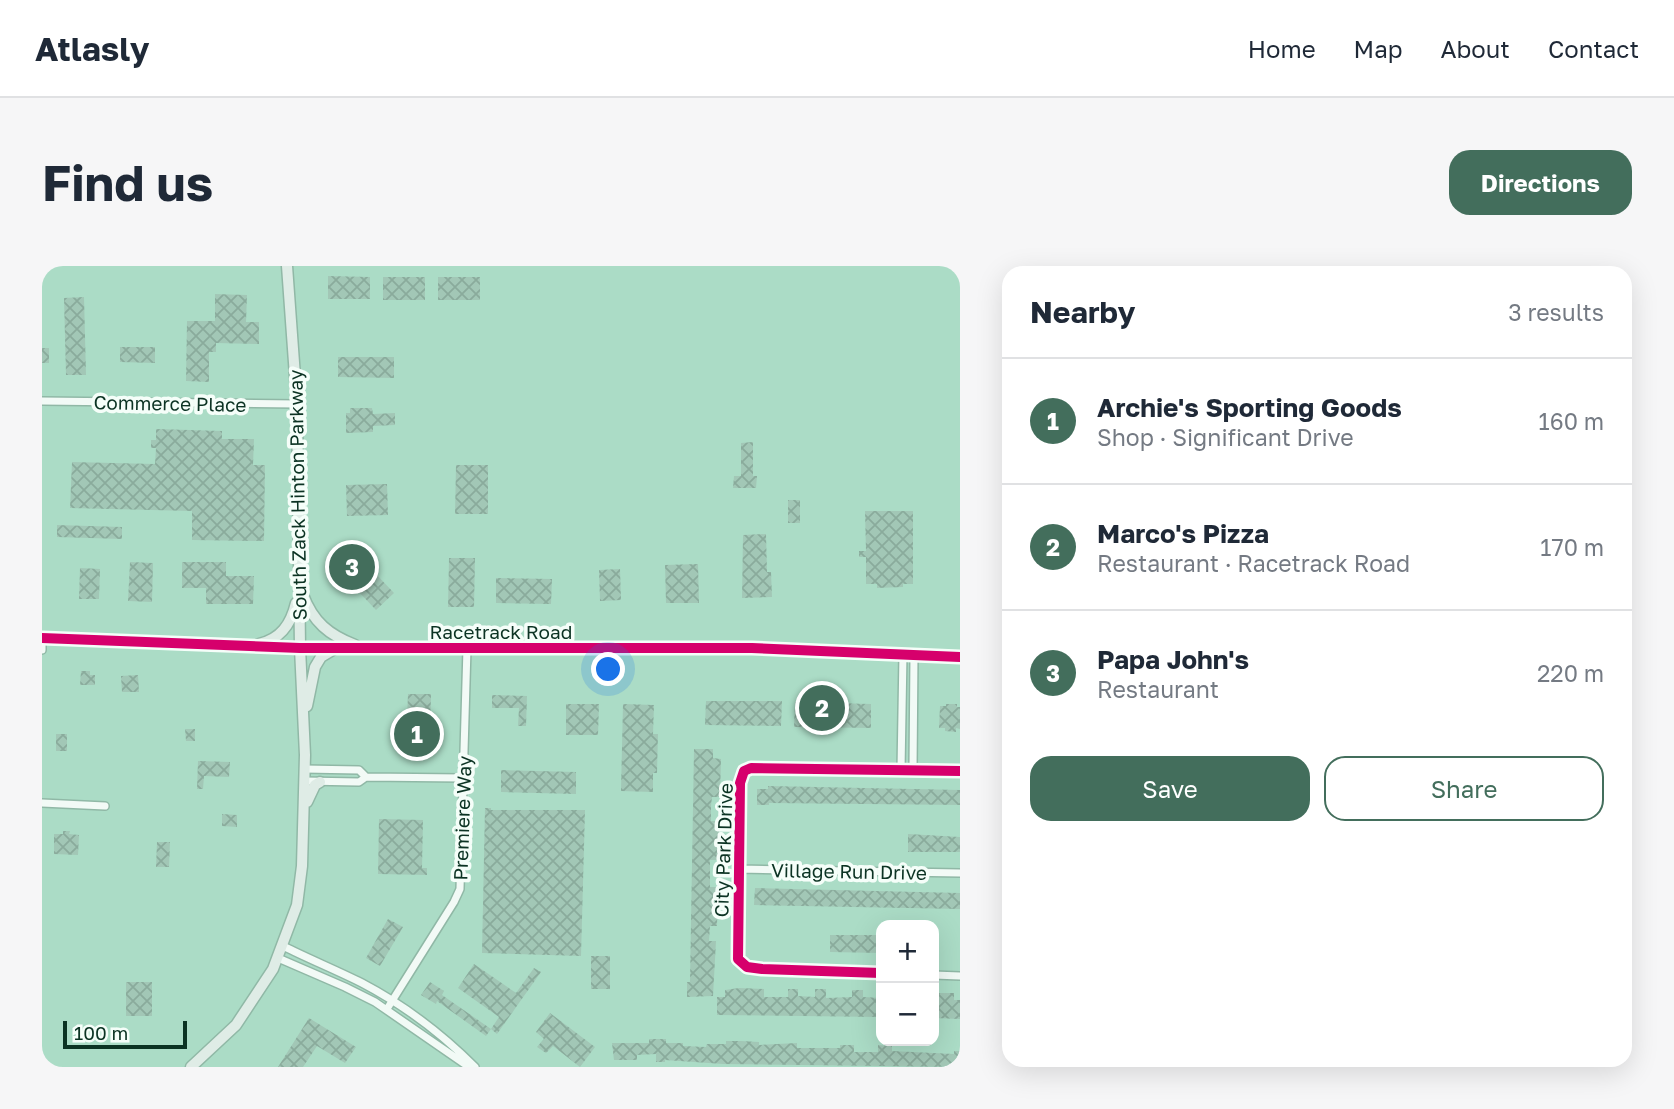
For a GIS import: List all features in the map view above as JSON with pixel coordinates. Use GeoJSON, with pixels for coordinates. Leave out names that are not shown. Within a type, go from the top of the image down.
{"type":"FeatureCollection","features":[{"type":"Feature","properties":{"kind":"main road","name":"South Zack Hinton Parkway"},"geometry":{"type":"LineString","coordinates":[[191,1067],[236,1025],[278,958],[297,905],[302,866],[304,724],[300,648],[297,404],[287,266]]}},
{"type":"Feature","properties":{"kind":"main road"},"geometry":{"type":"LineString","coordinates":[[255,645],[267,642],[288,627],[300,586]]}},
{"type":"Feature","properties":{"kind":"main road"},"geometry":{"type":"LineString","coordinates":[[300,586],[306,605],[322,628],[362,648]]}},
{"type":"Feature","properties":{"kind":"main road","name":"Racetrack Road"},"geometry":{"type":"LineString","coordinates":[[42,638],[300,648],[752,648],[960,657]]}},
{"type":"Feature","properties":{"kind":"main road"},"geometry":{"type":"LineString","coordinates":[[304,724],[315,667],[321,657],[336,648]]}},
{"type":"Feature","properties":{"kind":"main road"},"geometry":{"type":"LineString","coordinates":[[304,812],[309,796],[320,782]]}},
{"type":"Feature","properties":{"kind":"street","name":"Commerce Place"},"geometry":{"type":"LineString","coordinates":[[42,401],[297,404]]}},
{"type":"Feature","properties":{"kind":"street"},"geometry":{"type":"LineString","coordinates":[[42,638],[42,650]]}},
{"type":"Feature","properties":{"kind":"street","name":"Premiere Way"},"geometry":{"type":"LineString","coordinates":[[387,1009],[460,889],[467,648]]}},
{"type":"Feature","properties":{"kind":"street"},"geometry":{"type":"LineString","coordinates":[[901,770],[902,654]]}},
{"type":"Feature","properties":{"kind":"street"},"geometry":{"type":"LineString","coordinates":[[913,770],[914,655]]}},
{"type":"Feature","properties":{"kind":"street","name":"City Park Drive"},"geometry":{"type":"LineString","coordinates":[[876,973],[762,969],[747,967],[738,959],[740,783],[744,771],[751,768],[960,771]]}},
{"type":"Feature","properties":{"kind":"street"},"geometry":{"type":"LineString","coordinates":[[304,769],[359,770],[366,777]]}},
{"type":"Feature","properties":{"kind":"street"},"geometry":{"type":"LineString","coordinates":[[304,782],[359,782],[366,777],[463,778]]}},
{"type":"Feature","properties":{"kind":"street"},"geometry":{"type":"LineString","coordinates":[[42,803],[105,806]]}},
{"type":"Feature","properties":{"kind":"street","name":"Village Run Drive"},"geometry":{"type":"LineString","coordinates":[[739,869],[960,873]]}},
{"type":"Feature","properties":{"kind":"street"},"geometry":{"type":"LineString","coordinates":[[283,946],[392,1000],[450,1042],[475,1067]]}},
{"type":"Feature","properties":{"kind":"street"},"geometry":{"type":"LineString","coordinates":[[278,958],[345,987],[387,1009],[469,1067]]}},
{"type":"Feature","properties":{"kind":"street"},"geometry":{"type":"LineString","coordinates":[[939,975],[960,976]]}},
{"type":"Feature","properties":{"kind":"building"},"geometry":{"type":"Polygon","coordinates":[[[328,276],[370,277],[370,299],[328,299],[328,276]]]}},
{"type":"Feature","properties":{"kind":"building"},"geometry":{"type":"Polygon","coordinates":[[[383,277],[425,277],[425,300],[383,300],[383,277]]]}},
{"type":"Feature","properties":{"kind":"building"},"geometry":{"type":"Polygon","coordinates":[[[438,277],[480,277],[480,300],[438,300],[438,277]]]}},
{"type":"Feature","properties":{"kind":"building"},"geometry":{"type":"Polygon","coordinates":[[[215,294],[247,295],[246,322],[259,322],[259,344],[216,343],[216,352],[209,352],[209,382],[186,381],[187,321],[215,321],[215,294]]]}},
{"type":"Feature","properties":{"kind":"building"},"geometry":{"type":"Polygon","coordinates":[[[84,297],[86,375],[66,375],[64,298],[84,297]]]}},
{"type":"Feature","properties":{"kind":"building"},"geometry":{"type":"Polygon","coordinates":[[[120,347],[155,347],[155,363],[120,362],[120,347]]]}},
{"type":"Feature","properties":{"kind":"building"},"geometry":{"type":"Polygon","coordinates":[[[42,348],[49,348],[49,363],[42,363],[42,348]]]}},
{"type":"Feature","properties":{"kind":"building"},"geometry":{"type":"Polygon","coordinates":[[[338,357],[394,357],[394,378],[338,377],[338,357]]]}},
{"type":"Feature","properties":{"kind":"building"},"geometry":{"type":"Polygon","coordinates":[[[350,408],[372,408],[373,414],[395,413],[395,425],[373,426],[373,432],[346,433],[346,413],[350,413],[350,408]]]}},
{"type":"Feature","properties":{"kind":"building"},"geometry":{"type":"Polygon","coordinates":[[[156,429],[222,431],[222,439],[254,439],[253,465],[265,465],[264,541],[192,540],[192,511],[70,508],[72,462],[155,464],[156,448],[151,448],[151,440],[156,440],[156,429]]]}},
{"type":"Feature","properties":{"kind":"building"},"geometry":{"type":"Polygon","coordinates":[[[753,442],[753,476],[757,476],[756,488],[733,488],[734,476],[741,476],[741,443],[753,442]]]}},
{"type":"Feature","properties":{"kind":"building"},"geometry":{"type":"Polygon","coordinates":[[[456,465],[488,465],[488,514],[455,514],[456,465]]]}},
{"type":"Feature","properties":{"kind":"building"},"geometry":{"type":"Polygon","coordinates":[[[387,484],[388,515],[347,516],[346,485],[387,484]]]}},
{"type":"Feature","properties":{"kind":"building"},"geometry":{"type":"Polygon","coordinates":[[[788,500],[800,500],[800,523],[788,523],[788,500]]]}},
{"type":"Feature","properties":{"kind":"building"},"geometry":{"type":"Polygon","coordinates":[[[865,511],[913,511],[913,584],[877,588],[877,584],[866,584],[866,557],[859,557],[859,551],[866,551],[865,511]]]}},
{"type":"Feature","properties":{"kind":"building"},"geometry":{"type":"Polygon","coordinates":[[[57,525],[122,527],[122,539],[57,537],[57,525]]]}},
{"type":"Feature","properties":{"kind":"building"},"geometry":{"type":"Polygon","coordinates":[[[766,534],[767,572],[771,572],[772,597],[742,598],[743,535],[766,534]]]}},
{"type":"Feature","properties":{"kind":"building"},"geometry":{"type":"Polygon","coordinates":[[[356,553],[394,593],[376,610],[338,570],[356,553]]]}},
{"type":"Feature","properties":{"kind":"building"},"geometry":{"type":"Polygon","coordinates":[[[449,558],[475,558],[474,607],[448,607],[449,558]]]}},
{"type":"Feature","properties":{"kind":"building"},"geometry":{"type":"Polygon","coordinates":[[[130,562],[153,563],[152,602],[128,601],[130,562]]]}},
{"type":"Feature","properties":{"kind":"building"},"geometry":{"type":"Polygon","coordinates":[[[182,562],[226,562],[226,576],[254,576],[253,604],[206,604],[206,588],[182,588],[182,562]]]}},
{"type":"Feature","properties":{"kind":"building"},"geometry":{"type":"Polygon","coordinates":[[[698,564],[699,603],[666,603],[665,565],[698,564]]]}},
{"type":"Feature","properties":{"kind":"building"},"geometry":{"type":"Polygon","coordinates":[[[80,568],[100,569],[99,599],[79,599],[80,568]]]}},
{"type":"Feature","properties":{"kind":"building"},"geometry":{"type":"Polygon","coordinates":[[[620,569],[621,600],[600,601],[599,570],[620,569]]]}},
{"type":"Feature","properties":{"kind":"building"},"geometry":{"type":"Polygon","coordinates":[[[496,578],[552,579],[551,604],[496,603],[496,578]]]}},
{"type":"Feature","properties":{"kind":"building"},"geometry":{"type":"Polygon","coordinates":[[[81,671],[90,671],[90,675],[95,675],[95,685],[80,685],[81,671]]]}},
{"type":"Feature","properties":{"kind":"building"},"geometry":{"type":"Polygon","coordinates":[[[138,675],[139,692],[122,692],[121,676],[138,675]]]}},
{"type":"Feature","properties":{"kind":"building"},"geometry":{"type":"Polygon","coordinates":[[[408,694],[431,694],[430,742],[406,742],[408,694]]]}},
{"type":"Feature","properties":{"kind":"building"},"geometry":{"type":"Polygon","coordinates":[[[492,695],[527,696],[526,726],[518,726],[519,708],[492,708],[492,695]]]}},
{"type":"Feature","properties":{"kind":"building"},"geometry":{"type":"Polygon","coordinates":[[[706,701],[782,701],[781,726],[705,725],[706,701]]]}},
{"type":"Feature","properties":{"kind":"building"},"geometry":{"type":"Polygon","coordinates":[[[795,702],[871,704],[871,728],[794,727],[795,702]]]}},
{"type":"Feature","properties":{"kind":"building"},"geometry":{"type":"Polygon","coordinates":[[[566,704],[599,704],[598,735],[566,735],[566,704]]]}},
{"type":"Feature","properties":{"kind":"building"},"geometry":{"type":"Polygon","coordinates":[[[623,704],[654,705],[653,734],[658,734],[657,773],[653,773],[653,792],[621,791],[623,704]]]}},
{"type":"Feature","properties":{"kind":"building"},"geometry":{"type":"Polygon","coordinates":[[[957,704],[957,707],[960,707],[960,729],[956,728],[956,732],[939,728],[940,706],[957,704]]]}},
{"type":"Feature","properties":{"kind":"building"},"geometry":{"type":"Polygon","coordinates":[[[185,729],[195,729],[195,741],[186,741],[185,729]]]}},
{"type":"Feature","properties":{"kind":"building"},"geometry":{"type":"Polygon","coordinates":[[[56,734],[67,734],[67,751],[56,751],[56,734]]]}},
{"type":"Feature","properties":{"kind":"building"},"geometry":{"type":"Polygon","coordinates":[[[694,749],[713,749],[713,758],[721,759],[720,797],[712,797],[711,806],[711,821],[719,821],[719,860],[710,860],[710,887],[718,887],[717,926],[710,926],[709,941],[716,941],[713,996],[687,997],[687,982],[690,982],[694,749]]]}},
{"type":"Feature","properties":{"kind":"building"},"geometry":{"type":"Polygon","coordinates":[[[198,761],[230,762],[229,777],[204,776],[203,789],[197,789],[198,761]]]}},
{"type":"Feature","properties":{"kind":"building"},"geometry":{"type":"Polygon","coordinates":[[[501,770],[576,772],[576,794],[501,792],[501,770]]]}},
{"type":"Feature","properties":{"kind":"building"},"geometry":{"type":"Polygon","coordinates":[[[768,786],[960,790],[960,805],[757,805],[757,789],[768,789],[768,786]]]}},
{"type":"Feature","properties":{"kind":"building"},"geometry":{"type":"Polygon","coordinates":[[[485,808],[585,810],[581,956],[482,953],[485,808]]]}},
{"type":"Feature","properties":{"kind":"building"},"geometry":{"type":"Polygon","coordinates":[[[222,814],[237,815],[237,827],[222,826],[222,814]]]}},
{"type":"Feature","properties":{"kind":"building"},"geometry":{"type":"Polygon","coordinates":[[[379,819],[423,820],[422,868],[427,868],[427,875],[378,874],[379,819]]]}},
{"type":"Feature","properties":{"kind":"building"},"geometry":{"type":"Polygon","coordinates":[[[63,831],[79,835],[78,855],[54,854],[54,834],[63,834],[63,831]]]}},
{"type":"Feature","properties":{"kind":"building"},"geometry":{"type":"Polygon","coordinates":[[[908,834],[960,837],[960,852],[908,852],[908,834]]]}},
{"type":"Feature","properties":{"kind":"building"},"geometry":{"type":"Polygon","coordinates":[[[157,842],[170,842],[169,867],[156,867],[157,842]]]}},
{"type":"Feature","properties":{"kind":"building"},"geometry":{"type":"Polygon","coordinates":[[[755,888],[960,893],[960,909],[754,905],[755,888]]]}},
{"type":"Feature","properties":{"kind":"building"},"geometry":{"type":"Polygon","coordinates":[[[388,919],[403,927],[380,966],[366,958],[388,919]]]}},
{"type":"Feature","properties":{"kind":"building"},"geometry":{"type":"Polygon","coordinates":[[[830,935],[876,935],[876,953],[830,952],[830,935]]]}},
{"type":"Feature","properties":{"kind":"building"},"geometry":{"type":"Polygon","coordinates":[[[591,956],[610,956],[610,989],[591,989],[591,956]]]}},
{"type":"Feature","properties":{"kind":"building"},"geometry":{"type":"Polygon","coordinates":[[[474,964],[516,993],[534,968],[541,972],[497,1034],[491,1029],[499,1017],[458,988],[474,964]]]}},
{"type":"Feature","properties":{"kind":"building"},"geometry":{"type":"Polygon","coordinates":[[[126,982],[152,982],[152,1016],[126,1016],[126,982]]]}},
{"type":"Feature","properties":{"kind":"building"},"geometry":{"type":"Polygon","coordinates":[[[430,982],[444,991],[442,995],[491,1029],[486,1036],[437,1001],[436,1004],[421,995],[430,982]]]}},
{"type":"Feature","properties":{"kind":"building"},"geometry":{"type":"Polygon","coordinates":[[[764,989],[764,997],[788,997],[788,989],[798,989],[798,996],[815,997],[815,989],[826,989],[826,998],[852,997],[852,990],[863,990],[863,997],[876,998],[876,1017],[717,1015],[717,997],[725,997],[725,990],[764,989]]]}},
{"type":"Feature","properties":{"kind":"building"},"geometry":{"type":"Polygon","coordinates":[[[939,993],[954,993],[954,1000],[960,1000],[960,1019],[939,1018],[939,993]]]}},
{"type":"Feature","properties":{"kind":"building"},"geometry":{"type":"Polygon","coordinates":[[[550,1013],[595,1047],[580,1067],[553,1046],[546,1053],[537,1047],[544,1039],[536,1032],[550,1013]]]}},
{"type":"Feature","properties":{"kind":"building"},"geometry":{"type":"Polygon","coordinates":[[[309,1018],[356,1047],[345,1063],[317,1046],[303,1067],[278,1067],[309,1018]]]}},
{"type":"Feature","properties":{"kind":"building"},"geometry":{"type":"Polygon","coordinates":[[[649,1039],[666,1039],[666,1043],[706,1047],[707,1044],[741,1041],[759,1042],[759,1045],[797,1043],[797,1048],[840,1048],[840,1045],[854,1045],[854,1052],[878,1052],[878,1046],[892,1046],[892,1051],[954,1054],[954,1051],[960,1051],[960,1067],[723,1064],[665,1060],[656,1062],[656,1054],[637,1055],[637,1060],[614,1060],[612,1043],[649,1043],[649,1039]]]}},
{"type":"Feature","properties":{"kind":"cycle path"},"geometry":{"type":"LineString","coordinates":[[42,638],[300,648],[752,648],[960,657]]}},
{"type":"Feature","properties":{"kind":"cycle path"},"geometry":{"type":"LineString","coordinates":[[876,973],[762,969],[747,967],[738,959],[740,783],[744,771],[751,768],[960,771]]}},
{"type":"Feature","properties":{"kind":"place","name":"Papa John's"},"geometry":{"type":"Point","coordinates":[352,567]}},
{"type":"Feature","properties":{"kind":"place","name":"Marco's Pizza"},"geometry":{"type":"Point","coordinates":[822,708]}},
{"type":"Feature","properties":{"kind":"place","name":"Archie's Sporting Goods"},"geometry":{"type":"Point","coordinates":[417,734]}}]}
